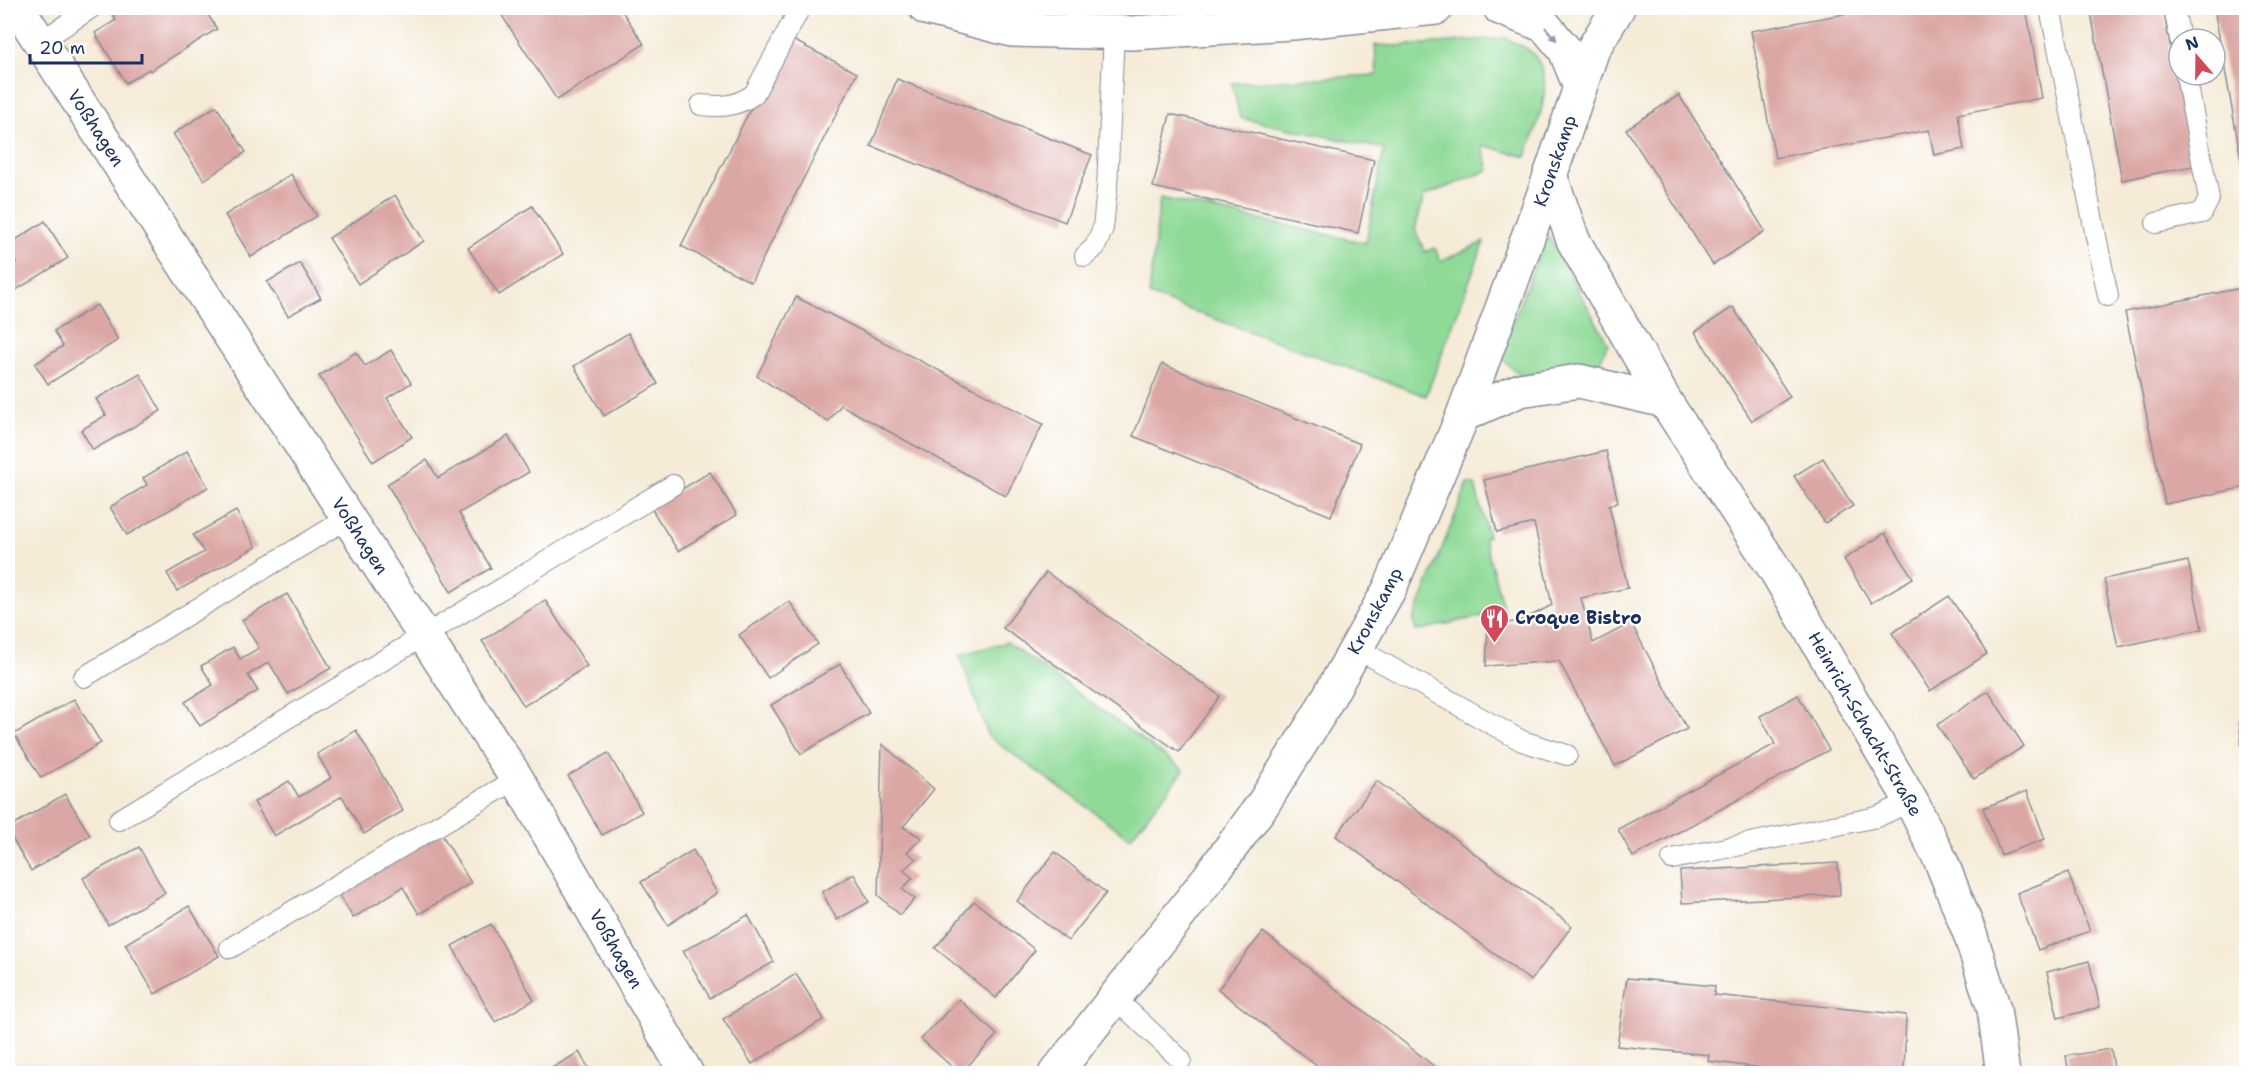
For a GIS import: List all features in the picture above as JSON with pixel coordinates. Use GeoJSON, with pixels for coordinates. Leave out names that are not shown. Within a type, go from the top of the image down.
{"type":"FeatureCollection","features":[{"type":"Feature","properties":{"kind":"street","name":"Voßhagen"},"geometry":{"type":"LineString","coordinates":[[18,8],[517,779],[687,1074]]}},
{"type":"Feature","properties":{"kind":"street"},"geometry":{"type":"LineString","coordinates":[[926,8],[1012,30],[1114,32],[1292,23],[1436,8]]}},
{"type":"Feature","properties":{"kind":"street"},"geometry":{"type":"LineString","coordinates":[[1500,8],[1545,26],[1565,50],[1580,87]]}},
{"type":"Feature","properties":{"kind":"street","name":"Kronskamp"},"geometry":{"type":"LineString","coordinates":[[1055,1074],[1210,876],[1263,804],[1318,716],[1390,588],[1463,415],[1593,50],[1618,8]]}},
{"type":"Feature","properties":{"kind":"street","name":"Heinrich-Schacht-Straße"},"geometry":{"type":"LineString","coordinates":[[1550,175],[1573,240],[1665,401],[1776,570],[1911,801],[1941,861],[1970,934],[1994,1009],[2003,1074]]}},
{"type":"Feature","properties":{"kind":"street"},"geometry":{"type":"LineString","coordinates":[[1463,415],[1520,390],[1579,381],[1665,401]]}},
{"type":"Feature","properties":{"kind":"lane"},"geometry":{"type":"LineString","coordinates":[[40,42],[91,8]]}},
{"type":"Feature","properties":{"kind":"lane"},"geometry":{"type":"LineString","coordinates":[[701,105],[724,108],[742,102],[754,94],[800,8]]}},
{"type":"Feature","properties":{"kind":"lane"},"geometry":{"type":"LineString","coordinates":[[2050,8],[2108,296]]}},
{"type":"Feature","properties":{"kind":"lane"},"geometry":{"type":"LineString","coordinates":[[2174,8],[2178,27]]}},
{"type":"Feature","properties":{"kind":"lane"},"geometry":{"type":"LineString","coordinates":[[1085,256],[1095,247],[1102,228],[1107,188],[1114,32]]}},
{"type":"Feature","properties":{"kind":"lane"},"geometry":{"type":"LineString","coordinates":[[2156,223],[2202,213],[2209,199],[2188,87]]}},
{"type":"Feature","properties":{"kind":"lane"},"geometry":{"type":"LineString","coordinates":[[119,820],[673,485]]}},
{"type":"Feature","properties":{"kind":"lane"},"geometry":{"type":"LineString","coordinates":[[84,677],[348,519]]}},
{"type":"Feature","properties":{"kind":"lane"},"geometry":{"type":"LineString","coordinates":[[1356,648],[1521,741],[1567,755]]}},
{"type":"Feature","properties":{"kind":"lane"},"geometry":{"type":"LineString","coordinates":[[230,948],[517,779]]}},
{"type":"Feature","properties":{"kind":"lane"},"geometry":{"type":"LineString","coordinates":[[1672,859],[1877,817],[1911,801]]}},
{"type":"Feature","properties":{"kind":"lane"},"geometry":{"type":"LineString","coordinates":[[1114,998],[1181,1060]]}},
{"type":"Feature","properties":{"kind":"green space"},"geometry":{"type":"Polygon","coordinates":[[[1505,38],[1530,51],[1539,62],[1545,88],[1540,117],[1526,157],[1482,145],[1489,170],[1424,196],[1415,230],[1425,252],[1435,248],[1441,261],[1484,242],[1426,396],[1149,295],[1160,198],[1366,243],[1384,149],[1240,118],[1232,83],[1377,75],[1375,45],[1397,46],[1505,38]]]}},
{"type":"Feature","properties":{"kind":"green space"},"geometry":{"type":"Polygon","coordinates":[[[1547,234],[1608,343],[1597,368],[1555,369],[1520,376],[1499,356],[1547,234]]]}},
{"type":"Feature","properties":{"kind":"green space"},"geometry":{"type":"Polygon","coordinates":[[[1468,483],[1475,485],[1488,536],[1484,538],[1504,611],[1416,631],[1413,621],[1468,483]]]}},
{"type":"Feature","properties":{"kind":"green space"},"geometry":{"type":"Polygon","coordinates":[[[1007,642],[1184,770],[1130,838],[988,736],[960,655],[1007,642]]]}},
{"type":"Feature","properties":{"kind":"building"},"geometry":{"type":"Polygon","coordinates":[[[109,8],[204,8],[217,29],[150,71],[149,69],[126,83],[95,33],[116,20],[109,8]]]}},
{"type":"Feature","properties":{"kind":"building"},"geometry":{"type":"Polygon","coordinates":[[[497,8],[620,8],[644,44],[557,100],[497,8]]]}},
{"type":"Feature","properties":{"kind":"building"},"geometry":{"type":"Polygon","coordinates":[[[1877,8],[2026,8],[2042,98],[1958,114],[1964,149],[1934,155],[1929,130],[1775,158],[1751,31],[1877,8]]]}},
{"type":"Feature","properties":{"kind":"building"},"geometry":{"type":"Polygon","coordinates":[[[2090,8],[2163,8],[2167,29],[2167,87],[2178,87],[2193,166],[2122,180],[2090,8]]]}},
{"type":"Feature","properties":{"kind":"building"},"geometry":{"type":"Polygon","coordinates":[[[2214,8],[2246,8],[2246,158],[2241,159],[2227,81],[2227,27],[2217,27],[2214,8]]]}},
{"type":"Feature","properties":{"kind":"building"},"geometry":{"type":"Polygon","coordinates":[[[787,37],[857,73],[751,282],[681,246],[787,37]]]}},
{"type":"Feature","properties":{"kind":"building"},"geometry":{"type":"Polygon","coordinates":[[[897,79],[1092,155],[1065,222],[871,146],[897,79]]]}},
{"type":"Feature","properties":{"kind":"building"},"geometry":{"type":"Polygon","coordinates":[[[1679,95],[1765,231],[1713,265],[1626,129],[1679,95]]]}},
{"type":"Feature","properties":{"kind":"building"},"geometry":{"type":"Polygon","coordinates":[[[216,106],[246,152],[204,180],[173,134],[216,106]]]}},
{"type":"Feature","properties":{"kind":"building"},"geometry":{"type":"Polygon","coordinates":[[[1170,114],[1374,160],[1358,233],[1153,187],[1170,114]]]}},
{"type":"Feature","properties":{"kind":"building"},"geometry":{"type":"Polygon","coordinates":[[[291,174],[317,216],[251,257],[225,215],[291,174]]]}},
{"type":"Feature","properties":{"kind":"building"},"geometry":{"type":"Polygon","coordinates":[[[395,195],[424,241],[358,284],[329,238],[395,195]]]}},
{"type":"Feature","properties":{"kind":"building"},"geometry":{"type":"Polygon","coordinates":[[[532,206],[563,254],[499,295],[468,248],[532,206]]]}},
{"type":"Feature","properties":{"kind":"building"},"geometry":{"type":"Polygon","coordinates":[[[45,221],[68,258],[8,295],[8,269],[16,263],[8,245],[45,221]]]}},
{"type":"Feature","properties":{"kind":"building"},"geometry":{"type":"Polygon","coordinates":[[[300,263],[321,298],[288,316],[267,282],[300,263]]]}},
{"type":"Feature","properties":{"kind":"building"},"geometry":{"type":"Polygon","coordinates":[[[2246,287],[2246,487],[2165,504],[2125,312],[2246,287]]]}},
{"type":"Feature","properties":{"kind":"building"},"geometry":{"type":"Polygon","coordinates":[[[796,297],[1043,424],[1006,496],[841,405],[828,422],[757,376],[796,297]]]}},
{"type":"Feature","properties":{"kind":"building"},"geometry":{"type":"Polygon","coordinates":[[[97,305],[118,340],[48,384],[35,364],[63,346],[54,331],[97,305]]]}},
{"type":"Feature","properties":{"kind":"building"},"geometry":{"type":"Polygon","coordinates":[[[1733,307],[1790,397],[1752,421],[1695,332],[1733,307]]]}},
{"type":"Feature","properties":{"kind":"building"},"geometry":{"type":"Polygon","coordinates":[[[628,333],[658,384],[604,416],[574,366],[628,333]]]}},
{"type":"Feature","properties":{"kind":"building"},"geometry":{"type":"Polygon","coordinates":[[[391,350],[411,383],[387,398],[412,437],[373,462],[319,376],[356,352],[365,366],[391,350]]]}},
{"type":"Feature","properties":{"kind":"building"},"geometry":{"type":"Polygon","coordinates":[[[1162,364],[1360,444],[1331,516],[1133,436],[1162,364]]]}},
{"type":"Feature","properties":{"kind":"building"},"geometry":{"type":"Polygon","coordinates":[[[140,374],[161,411],[93,450],[81,430],[106,415],[96,399],[140,374]]]}},
{"type":"Feature","properties":{"kind":"building"},"geometry":{"type":"Polygon","coordinates":[[[508,436],[529,472],[459,513],[491,568],[451,592],[387,484],[427,460],[438,478],[508,436]]]}},
{"type":"Feature","properties":{"kind":"building"},"geometry":{"type":"Polygon","coordinates":[[[187,451],[208,487],[127,535],[110,507],[147,485],[143,478],[187,451]]]}},
{"type":"Feature","properties":{"kind":"building"},"geometry":{"type":"Polygon","coordinates":[[[1606,451],[1618,502],[1609,505],[1628,588],[1581,598],[1593,643],[1631,623],[1687,729],[1615,766],[1559,661],[1486,666],[1488,628],[1525,619],[1552,605],[1534,523],[1497,532],[1484,480],[1606,451]]]}},
{"type":"Feature","properties":{"kind":"building"},"geometry":{"type":"Polygon","coordinates":[[[1823,458],[1853,506],[1825,523],[1794,476],[1823,458]]]}},
{"type":"Feature","properties":{"kind":"building"},"geometry":{"type":"Polygon","coordinates":[[[710,472],[737,515],[678,551],[651,508],[710,472]]]}},
{"type":"Feature","properties":{"kind":"building"},"geometry":{"type":"Polygon","coordinates":[[[236,511],[256,547],[177,591],[167,573],[204,552],[193,535],[236,511]]]}},
{"type":"Feature","properties":{"kind":"building"},"geometry":{"type":"Polygon","coordinates":[[[1885,533],[1913,578],[1871,603],[1844,559],[1885,533]]]}},
{"type":"Feature","properties":{"kind":"building"},"geometry":{"type":"Polygon","coordinates":[[[2188,561],[2202,629],[2118,647],[2104,579],[2188,561]]]}},
{"type":"Feature","properties":{"kind":"building"},"geometry":{"type":"Polygon","coordinates":[[[1046,572],[1220,696],[1179,752],[1003,628],[1046,572]]]}},
{"type":"Feature","properties":{"kind":"building"},"geometry":{"type":"Polygon","coordinates":[[[287,594],[331,668],[288,694],[269,662],[248,675],[258,691],[200,726],[185,702],[213,685],[201,666],[233,647],[240,659],[259,648],[242,620],[287,594]]]}},
{"type":"Feature","properties":{"kind":"building"},"geometry":{"type":"Polygon","coordinates":[[[1949,596],[1987,654],[1930,691],[1892,633],[1949,596]]]}},
{"type":"Feature","properties":{"kind":"building"},"geometry":{"type":"Polygon","coordinates":[[[545,600],[587,666],[524,706],[482,641],[545,600]]]}},
{"type":"Feature","properties":{"kind":"building"},"geometry":{"type":"Polygon","coordinates":[[[789,601],[818,644],[768,678],[739,635],[789,601]]]}},
{"type":"Feature","properties":{"kind":"building"},"geometry":{"type":"Polygon","coordinates":[[[840,664],[869,713],[801,754],[771,705],[840,664]]]}},
{"type":"Feature","properties":{"kind":"building"},"geometry":{"type":"Polygon","coordinates":[[[1988,691],[2024,746],[1974,779],[1937,725],[1988,691]]]}},
{"type":"Feature","properties":{"kind":"building"},"geometry":{"type":"Polygon","coordinates":[[[1798,695],[1829,750],[1633,857],[1618,829],[1775,744],[1760,716],[1798,695]]]}},
{"type":"Feature","properties":{"kind":"building"},"geometry":{"type":"Polygon","coordinates":[[[74,699],[101,743],[41,778],[14,734],[74,699]]]}},
{"type":"Feature","properties":{"kind":"building"},"geometry":{"type":"Polygon","coordinates":[[[2246,718],[2246,782],[2245,782],[2239,719],[2246,718]]]}},
{"type":"Feature","properties":{"kind":"building"},"geometry":{"type":"Polygon","coordinates":[[[356,730],[403,811],[364,834],[342,796],[274,836],[254,802],[289,781],[299,797],[331,778],[317,754],[356,730]]]}},
{"type":"Feature","properties":{"kind":"building"},"geometry":{"type":"Polygon","coordinates":[[[882,744],[934,789],[903,827],[922,838],[907,852],[916,859],[903,870],[913,878],[902,889],[915,899],[900,915],[878,895],[882,744]]]}},
{"type":"Feature","properties":{"kind":"building"},"geometry":{"type":"Polygon","coordinates":[[[608,753],[642,812],[602,835],[568,776],[608,753]]]}},
{"type":"Feature","properties":{"kind":"building"},"geometry":{"type":"Polygon","coordinates":[[[1377,781],[1572,926],[1531,981],[1336,836],[1377,781]]]}},
{"type":"Feature","properties":{"kind":"building"},"geometry":{"type":"Polygon","coordinates":[[[2027,791],[2045,839],[2001,855],[1983,808],[2027,791]]]}},
{"type":"Feature","properties":{"kind":"building"},"geometry":{"type":"Polygon","coordinates":[[[65,794],[90,835],[31,871],[8,828],[65,794]]]}},
{"type":"Feature","properties":{"kind":"building"},"geometry":{"type":"Polygon","coordinates":[[[439,830],[471,883],[419,914],[403,887],[353,918],[338,893],[439,830]]]}},
{"type":"Feature","properties":{"kind":"building"},"geometry":{"type":"Polygon","coordinates":[[[139,847],[165,893],[108,925],[83,878],[139,847]]]}},
{"type":"Feature","properties":{"kind":"building"},"geometry":{"type":"Polygon","coordinates":[[[693,850],[717,893],[668,925],[641,882],[693,850]]]}},
{"type":"Feature","properties":{"kind":"building"},"geometry":{"type":"Polygon","coordinates":[[[1055,852],[1106,893],[1068,941],[1017,901],[1055,852]]]}},
{"type":"Feature","properties":{"kind":"building"},"geometry":{"type":"Polygon","coordinates":[[[1838,863],[1840,895],[1682,903],[1680,871],[1838,863]]]}},
{"type":"Feature","properties":{"kind":"building"},"geometry":{"type":"Polygon","coordinates":[[[2068,873],[2090,931],[2038,950],[2017,893],[2068,873]]]}},
{"type":"Feature","properties":{"kind":"building"},"geometry":{"type":"Polygon","coordinates":[[[854,874],[869,902],[837,920],[822,892],[854,874]]]}},
{"type":"Feature","properties":{"kind":"building"},"geometry":{"type":"Polygon","coordinates":[[[974,901],[1035,950],[996,998],[935,948],[974,901]]]}},
{"type":"Feature","properties":{"kind":"building"},"geometry":{"type":"Polygon","coordinates":[[[189,906],[219,956],[155,994],[125,944],[189,906]]]}},
{"type":"Feature","properties":{"kind":"building"},"geometry":{"type":"Polygon","coordinates":[[[748,915],[774,962],[710,998],[683,951],[748,915]]]}},
{"type":"Feature","properties":{"kind":"building"},"geometry":{"type":"Polygon","coordinates":[[[491,924],[534,1000],[495,1022],[452,946],[491,924]]]}},
{"type":"Feature","properties":{"kind":"building"},"geometry":{"type":"Polygon","coordinates":[[[1263,932],[1444,1074],[1327,1074],[1218,989],[1263,932]]]}},
{"type":"Feature","properties":{"kind":"building"},"geometry":{"type":"Polygon","coordinates":[[[2089,961],[2100,1007],[2058,1018],[2047,972],[2089,961]]]}},
{"type":"Feature","properties":{"kind":"building"},"geometry":{"type":"Polygon","coordinates":[[[796,974],[824,1019],[752,1064],[723,1019],[796,974]]]}},
{"type":"Feature","properties":{"kind":"building"},"geometry":{"type":"Polygon","coordinates":[[[1627,978],[1715,986],[1714,995],[1906,1015],[1904,1074],[1805,1074],[1708,1061],[1709,1055],[1617,1046],[1627,978]]]}},
{"type":"Feature","properties":{"kind":"building"},"geometry":{"type":"Polygon","coordinates":[[[959,999],[997,1035],[960,1074],[921,1039],[959,999]]]}},
{"type":"Feature","properties":{"kind":"building"},"geometry":{"type":"Polygon","coordinates":[[[2111,1049],[2115,1074],[2069,1074],[2066,1056],[2111,1049]]]}},
{"type":"Feature","properties":{"kind":"building"},"geometry":{"type":"Polygon","coordinates":[[[579,1052],[592,1074],[542,1074],[579,1052]]]}},
{"type":"Feature","properties":{"kind":"place","name":"Croque Bistro"},"geometry":{"type":"Point","coordinates":[1494,644]}}]}
